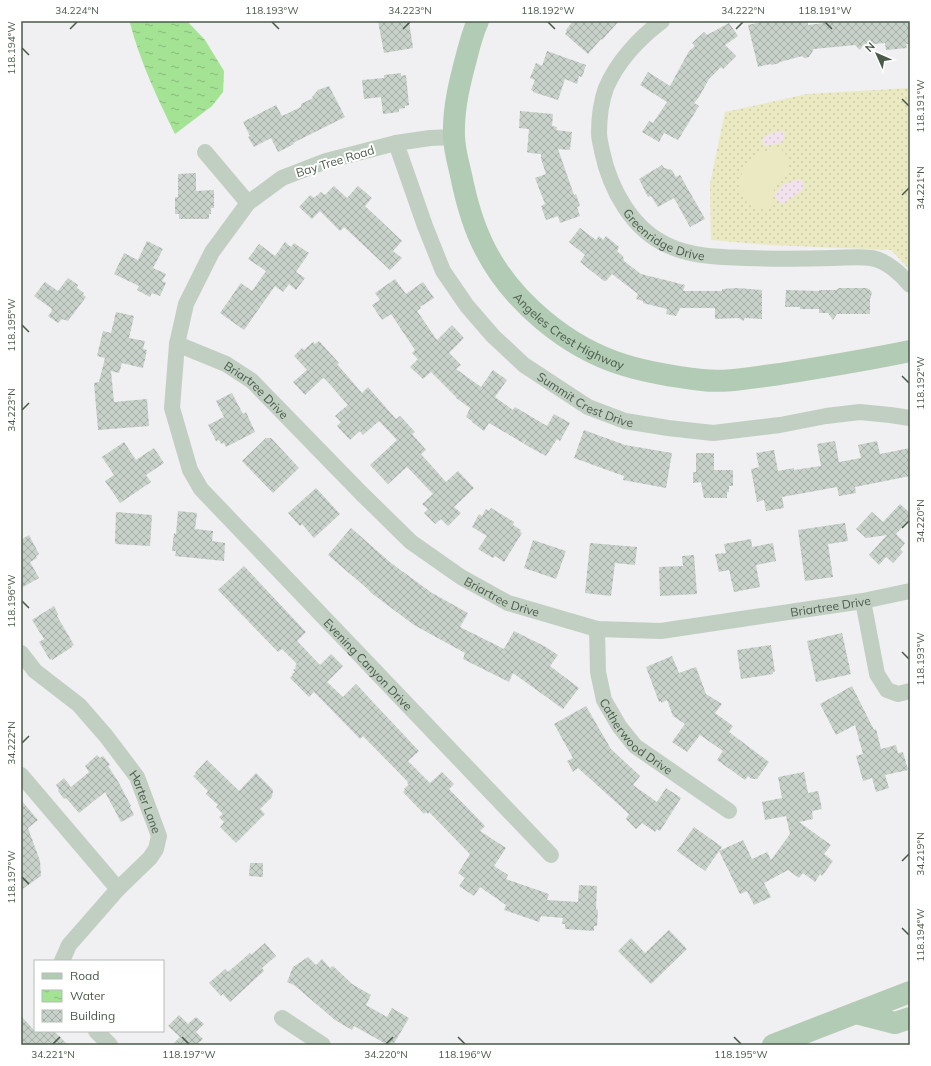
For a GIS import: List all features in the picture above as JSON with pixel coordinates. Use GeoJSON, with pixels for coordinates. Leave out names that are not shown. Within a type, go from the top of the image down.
{"type":"FeatureCollection","features":[{"type":"Feature","properties":{"kind":"main road","name":"Angeles Crest Highway"},"geometry":{"type":"LineString","coordinates":[[478,21],[474,29],[464,66],[456,104],[454,137],[466,201],[485,248],[494,265],[535,313],[571,340],[623,365],[656,373],[698,380],[738,380],[849,364],[910,351]]}},
{"type":"Feature","properties":{"kind":"main road"},"geometry":{"type":"LineString","coordinates":[[773,1045],[910,992]]}},
{"type":"Feature","properties":{"kind":"main road"},"geometry":{"type":"LineString","coordinates":[[856,1013],[895,1023],[910,1018]]}},
{"type":"Feature","properties":{"kind":"street","name":"Greenridge Drive"},"geometry":{"type":"LineString","coordinates":[[662,21],[653,27],[629,52],[616,69],[606,88],[601,110],[599,134],[604,162],[612,186],[625,208],[637,222],[667,245],[682,251],[712,257],[773,259],[872,258],[890,267],[910,286]]}},
{"type":"Feature","properties":{"kind":"street","name":"Bay Tree Road"},"geometry":{"type":"LineString","coordinates":[[190,470],[172,408],[177,344],[186,304],[212,252],[248,203],[282,178],[326,161],[396,143],[430,138],[454,137]]}},
{"type":"Feature","properties":{"kind":"street","name":"Summit Crest Drive"},"geometry":{"type":"LineString","coordinates":[[396,143],[425,226],[443,271],[467,306],[492,336],[524,365],[588,407],[625,421],[713,433],[780,425],[826,416],[860,412],[910,418]]}},
{"type":"Feature","properties":{"kind":"street"},"geometry":{"type":"LineString","coordinates":[[205,152],[248,203]]}},
{"type":"Feature","properties":{"kind":"street","name":"Briartree Drive"},"geometry":{"type":"LineString","coordinates":[[177,344],[226,364],[252,381],[411,542],[461,577],[508,603],[597,629],[661,631],[863,602],[910,590]]}},
{"type":"Feature","properties":{"kind":"street","name":"Evening Canyon Drive"},"geometry":{"type":"LineString","coordinates":[[190,470],[207,495],[551,855]]}},
{"type":"Feature","properties":{"kind":"street"},"geometry":{"type":"LineString","coordinates":[[863,602],[877,674],[887,690],[898,694],[910,691]]}},
{"type":"Feature","properties":{"kind":"street","name":"Catherwood Drive"},"geometry":{"type":"LineString","coordinates":[[597,629],[598,672],[604,700],[619,726],[635,746],[729,811]]}},
{"type":"Feature","properties":{"kind":"street","name":"Harter Lane"},"geometry":{"type":"LineString","coordinates":[[21,653],[35,671],[79,705],[106,736],[137,777],[158,836],[156,849],[150,858],[118,889],[69,945],[62,960]]}},
{"type":"Feature","properties":{"kind":"street"},"geometry":{"type":"LineString","coordinates":[[21,775],[118,889]]}},
{"type":"Feature","properties":{"kind":"street"},"geometry":{"type":"LineString","coordinates":[[282,1018],[323,1045]]}},
{"type":"Feature","properties":{"kind":"street"},"geometry":{"type":"LineString","coordinates":[[97,1032],[110,1045]]}},
{"type":"Feature","properties":{"kind":"shaded area"},"geometry":{"type":"Polygon","coordinates":[[[910,88],[910,270],[891,250],[770,245],[711,240],[710,184],[725,112],[807,94],[910,88]]]}},
{"type":"Feature","properties":{"kind":"shaded area"},"geometry":{"type":"Polygon","coordinates":[[[781,149],[786,155],[788,170],[787,176],[777,184],[770,206],[760,210],[748,204],[742,195],[740,186],[741,176],[746,167],[754,159],[764,152],[781,149]]]}},
{"type":"Feature","properties":{"kind":"sand"},"geometry":{"type":"Polygon","coordinates":[[[782,131],[785,133],[782,143],[766,146],[763,144],[762,140],[764,137],[771,133],[782,131]]]}},
{"type":"Feature","properties":{"kind":"sand"},"geometry":{"type":"Polygon","coordinates":[[[800,179],[804,184],[801,191],[782,204],[777,200],[775,195],[780,188],[788,183],[800,179]]]}},
{"type":"Feature","properties":{"kind":"water"},"geometry":{"type":"Polygon","coordinates":[[[131,21],[187,21],[205,40],[224,71],[223,92],[212,106],[175,134],[155,93],[144,65],[134,37],[130,23],[131,21]]]}},
{"type":"Feature","properties":{"kind":"building"},"geometry":{"type":"Polygon","coordinates":[[[378,21],[409,21],[413,48],[384,53],[378,21]]]}},
{"type":"Feature","properties":{"kind":"building"},"geometry":{"type":"Polygon","coordinates":[[[573,21],[619,21],[588,54],[565,34],[567,31],[566,30],[573,21]]]}},
{"type":"Feature","properties":{"kind":"building"},"geometry":{"type":"Polygon","coordinates":[[[766,21],[807,21],[808,25],[840,21],[910,21],[910,44],[906,44],[907,48],[886,50],[885,43],[863,45],[860,50],[855,45],[814,49],[809,57],[804,58],[802,56],[772,65],[770,64],[758,67],[748,25],[766,21]]]}},
{"type":"Feature","properties":{"kind":"building"},"geometry":{"type":"Polygon","coordinates":[[[729,23],[738,36],[725,45],[736,56],[723,69],[721,67],[709,79],[694,103],[699,106],[678,140],[664,133],[659,142],[642,132],[649,121],[653,123],[667,102],[640,85],[648,72],[670,86],[689,51],[695,46],[692,43],[704,32],[707,35],[729,23]]]}},
{"type":"Feature","properties":{"kind":"building"},"geometry":{"type":"Polygon","coordinates":[[[547,51],[586,65],[582,77],[579,76],[577,84],[565,79],[558,100],[531,90],[535,80],[530,78],[536,63],[542,66],[547,51]]]}},
{"type":"Feature","properties":{"kind":"building"},"geometry":{"type":"Polygon","coordinates":[[[401,73],[401,76],[406,75],[409,105],[405,106],[405,108],[399,109],[399,112],[383,114],[381,97],[364,99],[362,80],[384,78],[384,75],[401,73]]]}},
{"type":"Feature","properties":{"kind":"building"},"geometry":{"type":"Polygon","coordinates":[[[329,86],[345,117],[278,152],[271,138],[254,147],[248,137],[250,136],[243,122],[276,105],[282,116],[301,107],[301,104],[313,98],[312,97],[318,90],[329,86]]]}},
{"type":"Feature","properties":{"kind":"building"},"geometry":{"type":"Polygon","coordinates":[[[520,111],[553,114],[552,126],[557,127],[556,130],[572,132],[570,150],[558,149],[574,195],[576,194],[580,206],[577,207],[580,216],[560,223],[558,216],[546,220],[541,206],[545,204],[535,178],[546,174],[541,159],[541,154],[527,152],[529,129],[519,128],[520,111]]]}},
{"type":"Feature","properties":{"kind":"building"},"geometry":{"type":"Polygon","coordinates":[[[662,165],[664,168],[672,170],[676,177],[680,175],[705,219],[690,227],[674,198],[658,207],[651,196],[648,197],[639,179],[662,165]]]}},
{"type":"Feature","properties":{"kind":"building"},"geometry":{"type":"Polygon","coordinates":[[[196,173],[196,191],[214,190],[214,208],[211,208],[209,219],[179,219],[179,214],[175,214],[175,197],[178,197],[178,174],[196,173]]]}},
{"type":"Feature","properties":{"kind":"building"},"geometry":{"type":"Polygon","coordinates":[[[334,186],[347,198],[358,186],[372,198],[365,206],[402,241],[393,251],[402,258],[390,270],[344,227],[340,231],[320,211],[312,219],[299,207],[310,195],[314,198],[321,192],[325,195],[334,186]]]}},
{"type":"Feature","properties":{"kind":"building"},"geometry":{"type":"Polygon","coordinates":[[[580,228],[596,240],[599,236],[603,240],[606,236],[619,247],[617,251],[623,256],[624,261],[641,274],[685,285],[683,291],[722,291],[722,289],[737,288],[762,290],[762,319],[745,318],[743,321],[739,318],[715,319],[715,308],[680,308],[676,316],[666,314],[667,309],[643,303],[643,301],[636,299],[638,294],[612,274],[606,281],[604,281],[580,262],[585,255],[569,242],[580,228]]]}},
{"type":"Feature","properties":{"kind":"building"},"geometry":{"type":"Polygon","coordinates":[[[147,241],[163,249],[153,268],[166,274],[162,281],[166,283],[160,296],[152,293],[150,297],[137,290],[139,286],[114,274],[124,253],[138,260],[147,241]]]}},
{"type":"Feature","properties":{"kind":"building"},"geometry":{"type":"Polygon","coordinates":[[[285,242],[291,247],[294,243],[309,253],[296,272],[305,278],[296,290],[289,284],[283,292],[275,286],[244,330],[220,313],[241,283],[252,291],[266,271],[248,259],[259,244],[275,256],[285,242]]]}},
{"type":"Feature","properties":{"kind":"building"},"geometry":{"type":"Polygon","coordinates":[[[68,278],[78,285],[77,288],[84,293],[83,295],[86,297],[68,321],[62,319],[58,323],[48,316],[52,309],[34,296],[45,282],[58,291],[68,278]]]}},
{"type":"Feature","properties":{"kind":"building"},"geometry":{"type":"Polygon","coordinates":[[[395,279],[406,294],[423,282],[434,298],[420,307],[421,308],[417,311],[437,340],[452,325],[464,338],[449,353],[461,365],[456,369],[481,387],[493,370],[507,380],[495,397],[513,410],[515,407],[547,426],[554,414],[570,423],[560,441],[557,439],[546,456],[524,444],[527,439],[523,443],[489,423],[484,431],[466,417],[470,408],[456,398],[431,372],[423,379],[410,367],[418,359],[412,353],[415,350],[391,314],[382,320],[372,305],[380,300],[375,293],[395,279]]]}},
{"type":"Feature","properties":{"kind":"building"},"geometry":{"type":"Polygon","coordinates":[[[839,288],[867,288],[870,290],[872,293],[870,299],[870,314],[837,314],[833,320],[828,313],[819,313],[819,309],[785,307],[786,290],[819,291],[836,290],[839,288]]]}},
{"type":"Feature","properties":{"kind":"building"},"geometry":{"type":"Polygon","coordinates":[[[116,312],[134,316],[129,338],[145,341],[143,349],[147,350],[143,368],[122,363],[119,373],[111,371],[114,402],[147,399],[149,426],[98,430],[94,383],[99,382],[105,358],[97,356],[103,331],[111,333],[116,312]]]}},
{"type":"Feature","properties":{"kind":"building"},"geometry":{"type":"Polygon","coordinates":[[[319,341],[339,363],[337,364],[362,393],[368,387],[396,419],[400,416],[415,432],[412,434],[426,450],[421,454],[446,482],[458,471],[474,488],[454,507],[461,513],[448,526],[441,519],[435,524],[424,513],[428,509],[422,504],[433,494],[407,467],[388,484],[370,465],[397,440],[379,421],[363,435],[360,431],[350,440],[337,426],[341,422],[335,416],[348,405],[325,379],[323,378],[305,395],[293,382],[307,370],[294,356],[302,348],[304,350],[313,342],[315,344],[319,341]]]}},
{"type":"Feature","properties":{"kind":"building"},"geometry":{"type":"Polygon","coordinates":[[[232,393],[243,414],[246,412],[255,432],[226,447],[224,443],[221,444],[219,440],[216,441],[208,425],[224,417],[216,401],[232,393]]]}},
{"type":"Feature","properties":{"kind":"building"},"geometry":{"type":"Polygon","coordinates":[[[584,430],[625,445],[672,453],[666,488],[623,480],[624,476],[574,458],[584,430]]]}},
{"type":"Feature","properties":{"kind":"building"},"geometry":{"type":"Polygon","coordinates":[[[266,438],[271,438],[299,468],[273,493],[242,461],[266,438]]]}},
{"type":"Feature","properties":{"kind":"building"},"geometry":{"type":"Polygon","coordinates":[[[835,441],[839,462],[861,458],[858,445],[877,441],[880,454],[910,448],[910,476],[855,487],[856,493],[839,496],[837,487],[782,497],[784,508],[766,511],[764,500],[757,502],[751,469],[759,467],[756,453],[774,450],[778,471],[821,466],[817,444],[835,441]]]}},
{"type":"Feature","properties":{"kind":"building"},"geometry":{"type":"Polygon","coordinates":[[[124,442],[136,460],[154,448],[164,463],[146,475],[151,482],[120,503],[105,481],[114,475],[102,457],[124,442]]]}},
{"type":"Feature","properties":{"kind":"building"},"geometry":{"type":"Polygon","coordinates":[[[696,453],[714,453],[714,470],[733,470],[733,486],[729,486],[727,498],[704,498],[701,482],[693,483],[693,472],[696,472],[696,453]]]}},
{"type":"Feature","properties":{"kind":"building"},"geometry":{"type":"Polygon","coordinates":[[[316,488],[340,514],[314,538],[302,524],[300,526],[288,513],[316,488]]]}},
{"type":"Feature","properties":{"kind":"building"},"geometry":{"type":"Polygon","coordinates":[[[900,504],[910,513],[910,519],[896,534],[905,543],[900,549],[903,552],[893,563],[886,557],[879,565],[869,555],[887,535],[866,538],[856,529],[872,512],[883,522],[900,504]]]}},
{"type":"Feature","properties":{"kind":"building"},"geometry":{"type":"Polygon","coordinates":[[[491,508],[514,522],[513,525],[521,530],[520,532],[522,533],[504,562],[495,556],[493,558],[478,549],[487,536],[472,527],[479,514],[482,516],[486,509],[489,511],[491,508]]]}},
{"type":"Feature","properties":{"kind":"building"},"geometry":{"type":"Polygon","coordinates":[[[178,511],[197,513],[195,529],[213,531],[212,541],[225,543],[224,561],[175,556],[176,551],[172,551],[174,533],[176,534],[178,511]]]}},
{"type":"Feature","properties":{"kind":"building"},"geometry":{"type":"Polygon","coordinates":[[[116,512],[152,515],[150,546],[116,544],[116,512]]]}},
{"type":"Feature","properties":{"kind":"building"},"geometry":{"type":"Polygon","coordinates":[[[845,523],[848,541],[828,544],[833,577],[805,581],[798,530],[845,523]]]}},
{"type":"Feature","properties":{"kind":"building"},"geometry":{"type":"Polygon","coordinates":[[[351,528],[391,563],[432,593],[468,613],[460,627],[504,649],[514,631],[546,647],[558,655],[550,666],[579,688],[563,709],[513,673],[509,682],[463,659],[465,653],[414,625],[370,592],[328,555],[351,528]]]}},
{"type":"Feature","properties":{"kind":"building"},"geometry":{"type":"Polygon","coordinates":[[[29,535],[39,554],[36,556],[37,558],[30,562],[39,578],[21,588],[21,540],[29,535]]]}},
{"type":"Feature","properties":{"kind":"building"},"geometry":{"type":"Polygon","coordinates":[[[751,539],[752,547],[773,543],[776,561],[756,565],[760,587],[734,592],[729,570],[719,572],[715,554],[726,553],[724,544],[751,539]]]}},
{"type":"Feature","properties":{"kind":"building"},"geometry":{"type":"Polygon","coordinates":[[[533,540],[566,551],[556,579],[524,568],[533,540]]]}},
{"type":"Feature","properties":{"kind":"building"},"geometry":{"type":"Polygon","coordinates":[[[590,543],[637,547],[635,565],[615,563],[611,596],[585,593],[590,543]]]}},
{"type":"Feature","properties":{"kind":"building"},"geometry":{"type":"Polygon","coordinates":[[[694,555],[697,594],[660,596],[659,567],[683,566],[682,556],[694,555]]]}},
{"type":"Feature","properties":{"kind":"building"},"geometry":{"type":"Polygon","coordinates":[[[244,566],[306,632],[297,641],[320,665],[331,654],[343,666],[327,682],[343,697],[356,684],[419,751],[408,761],[430,783],[442,772],[454,784],[449,789],[485,826],[480,831],[506,848],[494,866],[508,875],[506,879],[549,894],[547,900],[578,902],[579,885],[597,886],[597,926],[594,926],[594,931],[565,929],[565,924],[562,924],[563,918],[541,916],[539,922],[504,910],[506,905],[480,887],[474,896],[459,886],[465,878],[458,873],[470,854],[429,812],[428,814],[426,812],[424,814],[403,792],[409,784],[407,783],[408,782],[363,736],[360,739],[314,692],[309,697],[290,678],[295,672],[293,670],[296,668],[295,666],[297,664],[282,649],[278,652],[218,590],[244,566]]]}},
{"type":"Feature","properties":{"kind":"building"},"geometry":{"type":"Polygon","coordinates":[[[54,606],[58,614],[57,616],[74,645],[50,660],[39,642],[44,639],[32,620],[54,606]]]}},
{"type":"Feature","properties":{"kind":"building"},"geometry":{"type":"Polygon","coordinates":[[[842,633],[851,674],[816,682],[807,641],[842,633]]]}},
{"type":"Feature","properties":{"kind":"building"},"geometry":{"type":"Polygon","coordinates":[[[771,645],[775,672],[773,672],[773,674],[741,679],[737,650],[771,645]]]}},
{"type":"Feature","properties":{"kind":"building"},"geometry":{"type":"Polygon","coordinates":[[[672,656],[679,673],[696,667],[706,694],[722,704],[715,713],[733,726],[729,732],[769,762],[757,779],[752,779],[748,776],[745,780],[717,760],[723,751],[700,735],[687,752],[672,742],[685,724],[673,716],[667,700],[661,703],[661,701],[659,702],[646,667],[672,656]]]}},
{"type":"Feature","properties":{"kind":"building"},"geometry":{"type":"Polygon","coordinates":[[[852,686],[874,730],[876,729],[881,749],[896,745],[898,753],[903,752],[908,770],[885,775],[889,788],[876,792],[872,778],[863,781],[856,756],[863,754],[855,725],[836,735],[820,704],[852,686]]]}},
{"type":"Feature","properties":{"kind":"building"},"geometry":{"type":"Polygon","coordinates":[[[586,706],[611,749],[640,776],[633,785],[657,802],[666,788],[681,798],[660,831],[657,829],[655,832],[642,823],[636,829],[626,819],[629,814],[578,768],[573,772],[567,761],[573,758],[554,724],[586,706]]]}},
{"type":"Feature","properties":{"kind":"building"},"geometry":{"type":"Polygon","coordinates":[[[97,755],[100,758],[103,756],[110,765],[108,766],[131,806],[130,807],[134,815],[121,822],[105,792],[79,813],[58,791],[59,790],[56,785],[64,778],[71,787],[89,772],[85,766],[97,755]]]}},
{"type":"Feature","properties":{"kind":"building"},"geometry":{"type":"Polygon","coordinates":[[[207,760],[239,791],[256,773],[273,790],[272,797],[260,809],[265,814],[236,843],[220,827],[224,822],[219,817],[223,814],[216,807],[218,805],[206,794],[208,791],[193,776],[207,760]]]}},
{"type":"Feature","properties":{"kind":"building"},"geometry":{"type":"Polygon","coordinates":[[[804,772],[808,793],[818,791],[822,809],[812,811],[813,819],[799,822],[831,845],[824,854],[833,861],[822,876],[820,874],[815,882],[803,873],[799,878],[788,870],[764,883],[771,897],[754,905],[747,891],[740,894],[719,851],[743,840],[752,859],[767,852],[771,860],[790,834],[786,816],[765,820],[762,802],[782,798],[778,777],[804,772]]]}},
{"type":"Feature","properties":{"kind":"building"},"geometry":{"type":"Polygon","coordinates":[[[21,800],[38,820],[28,828],[40,861],[41,876],[21,890],[21,800]]]}},
{"type":"Feature","properties":{"kind":"building"},"geometry":{"type":"Polygon","coordinates":[[[694,827],[722,847],[705,871],[677,851],[694,827]]]}},
{"type":"Feature","properties":{"kind":"building"},"geometry":{"type":"Polygon","coordinates":[[[250,863],[263,863],[263,877],[249,876],[250,863]]]}},
{"type":"Feature","properties":{"kind":"building"},"geometry":{"type":"Polygon","coordinates":[[[669,930],[687,949],[651,984],[618,951],[631,938],[645,953],[669,930]]]}},
{"type":"Feature","properties":{"kind":"building"},"geometry":{"type":"Polygon","coordinates":[[[265,943],[276,956],[262,968],[264,971],[230,1002],[223,994],[221,996],[209,983],[225,969],[228,972],[250,953],[251,955],[265,943]]]}},
{"type":"Feature","properties":{"kind":"building"},"geometry":{"type":"Polygon","coordinates":[[[308,957],[316,965],[322,959],[330,968],[333,966],[352,984],[371,995],[366,1005],[387,1017],[392,1008],[409,1018],[393,1045],[388,1045],[354,1026],[352,1030],[335,1020],[294,985],[287,982],[293,967],[308,957]]]}},
{"type":"Feature","properties":{"kind":"building"},"geometry":{"type":"Polygon","coordinates":[[[179,1015],[188,1024],[196,1017],[204,1024],[196,1032],[203,1039],[196,1045],[172,1045],[180,1037],[168,1026],[179,1015]]]}},
{"type":"Feature","properties":{"kind":"building"},"geometry":{"type":"Polygon","coordinates":[[[21,1016],[34,1030],[34,1032],[55,1032],[68,1045],[21,1045],[21,1016]]]}}]}
